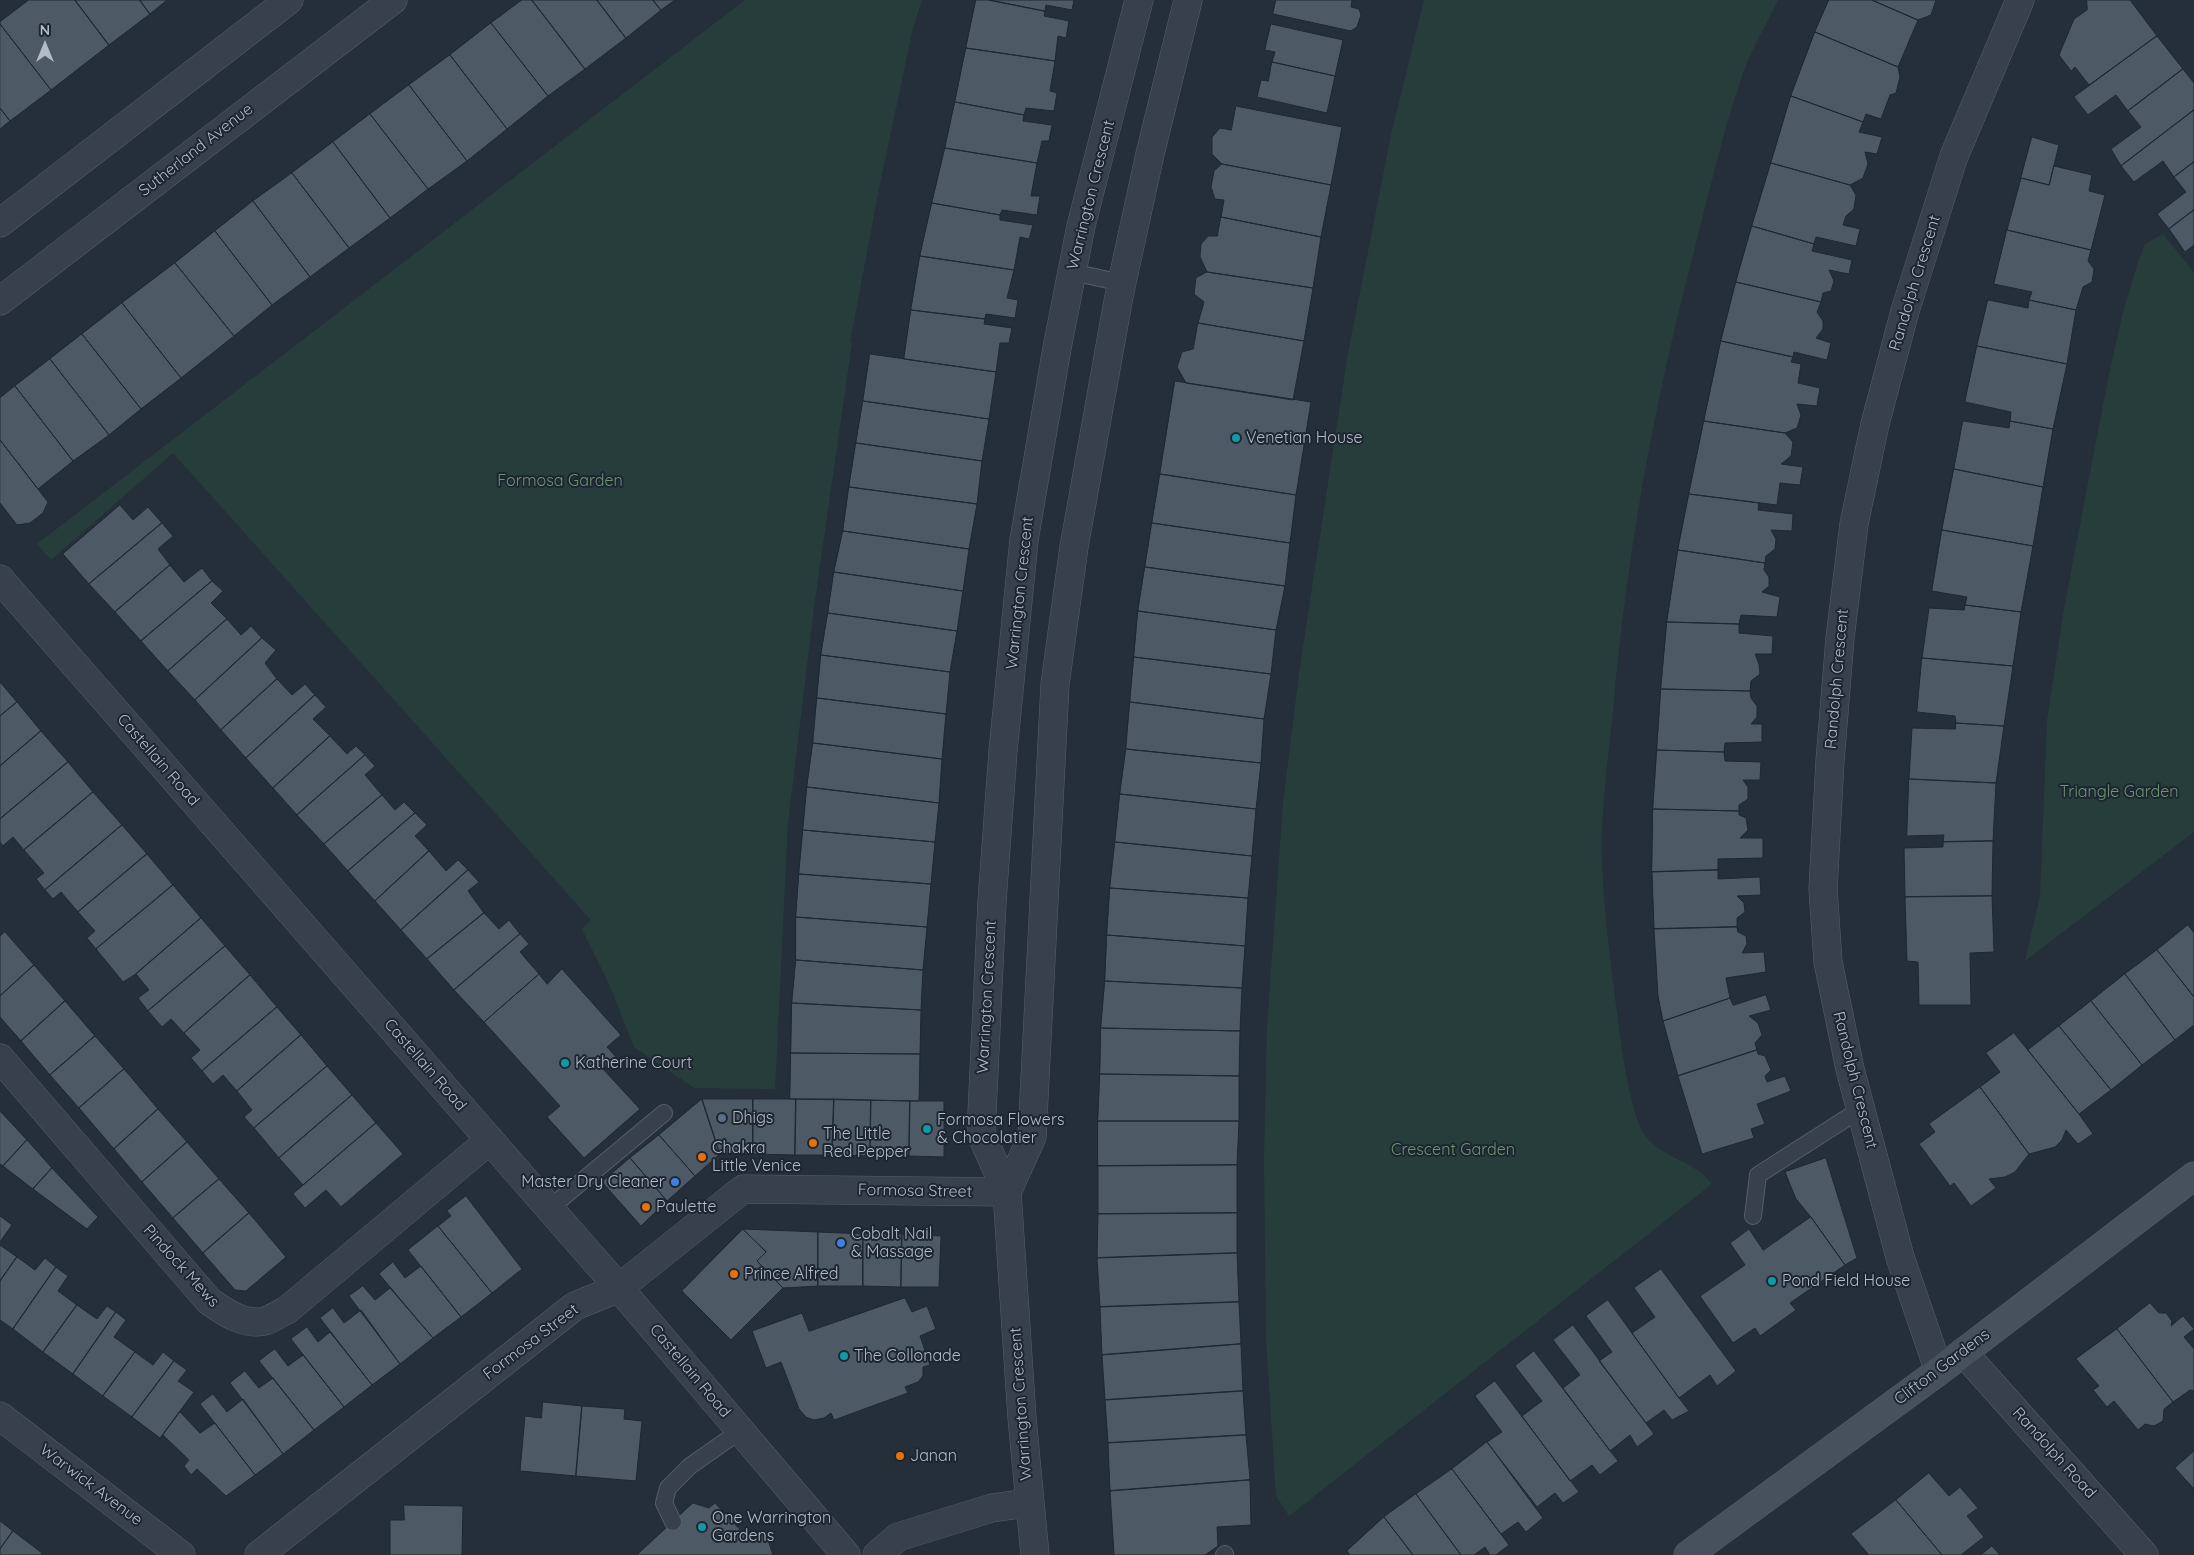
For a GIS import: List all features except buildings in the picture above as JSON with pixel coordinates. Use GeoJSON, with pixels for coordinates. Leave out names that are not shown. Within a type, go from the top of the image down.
{"type":"FeatureCollection","features":[{"type":"Feature","properties":{"kind":"main road","name":"Clifton Gardens"},"geometry":{"type":"LineString","coordinates":[[1688,1555],[1939,1371],[2194,1176]]}},
{"type":"Feature","properties":{"kind":"street"},"geometry":{"type":"LineString","coordinates":[[0,223],[290,0]]}},
{"type":"Feature","properties":{"kind":"street","name":"Sutherland Avenue"},"geometry":{"type":"LineString","coordinates":[[0,301],[393,0]]}},
{"type":"Feature","properties":{"kind":"street","name":"Warrington Crescent"},"geometry":{"type":"LineString","coordinates":[[1035,1555],[1028,1503],[1007,1192],[981,1134],[992,902],[1003,751],[1024,540],[1081,226],[1139,0]]}},
{"type":"Feature","properties":{"kind":"street","name":"Warrington Crescent"},"geometry":{"type":"LineString","coordinates":[[1007,1192],[1032,1137],[1055,684],[1074,547],[1122,283],[1150,154],[1188,0]]}},
{"type":"Feature","properties":{"kind":"street","name":"Randolph Crescent"},"geometry":{"type":"LineString","coordinates":[[1939,1371],[1900,1257],[1850,1069],[1828,962],[1823,889],[1830,761],[1840,638],[1854,524],[1877,415],[1905,311],[1951,166],[2020,0]]}},
{"type":"Feature","properties":{"kind":"street","name":"Castellain Road"},"geometry":{"type":"LineString","coordinates":[[0,579],[550,1208],[846,1555]]}},
{"type":"Feature","properties":{"kind":"street","name":"Pindock Mews"},"geometry":{"type":"LineString","coordinates":[[0,1058],[208,1301],[231,1317],[246,1320],[264,1321],[286,1310],[490,1140]]}},
{"type":"Feature","properties":{"kind":"street","name":"Formosa Street"},"geometry":{"type":"LineString","coordinates":[[258,1555],[575,1306],[619,1288],[743,1189],[1007,1192]]}},
{"type":"Feature","properties":{"kind":"street","name":"Randolph Road"},"geometry":{"type":"LineString","coordinates":[[1963,1352],[2144,1555]]}},
{"type":"Feature","properties":{"kind":"street","name":"Warwick Avenue"},"geometry":{"type":"LineString","coordinates":[[0,1416],[181,1555]]}},
{"type":"Feature","properties":{"kind":"street"},"geometry":{"type":"LineString","coordinates":[[877,1555],[898,1537],[992,1508],[1028,1503]]}},
{"type":"Feature","properties":{"kind":"lane"},"geometry":{"type":"LineString","coordinates":[[1072,272],[1122,283]]}},
{"type":"Feature","properties":{"kind":"lane"},"geometry":{"type":"LineString","coordinates":[[1753,1216],[1758,1175],[1862,1109]]}},
{"type":"Feature","properties":{"kind":"lane"},"geometry":{"type":"LineString","coordinates":[[550,1208],[664,1113]]}},
{"type":"Feature","properties":{"kind":"lane"},"geometry":{"type":"LineString","coordinates":[[673,1522],[664,1503],[668,1488],[690,1466],[740,1431]]}},
{"type":"Feature","properties":{"kind":"green space","name":"Formosa Garden"},"geometry":{"type":"Polygon","coordinates":[[[745,0],[922,0],[913,28],[880,184],[850,342],[852,343],[814,607],[788,823],[775,1089],[694,1088],[634,1047],[610,986],[582,929],[591,920],[173,453],[51,560],[37,544],[745,0]]]}},
{"type":"Feature","properties":{"kind":"green space","name":"Crescent Garden"},"geometry":{"type":"Polygon","coordinates":[[[1424,0],[1778,0],[1743,73],[1728,121],[1676,322],[1652,432],[1625,599],[1603,819],[1603,873],[1609,945],[1621,1044],[1638,1122],[1652,1144],[1694,1168],[1712,1184],[1289,1516],[1276,1496],[1266,1339],[1264,1159],[1267,1026],[1283,803],[1299,673],[1348,353],[1391,135],[1424,0]]]}},
{"type":"Feature","properties":{"kind":"green space","name":"Triangle Garden"},"geometry":{"type":"Polygon","coordinates":[[[2163,234],[2194,272],[2194,832],[2025,961],[2040,896],[2047,721],[2064,608],[2109,374],[2123,312],[2145,244],[2163,234]]]}},
{"type":"Feature","properties":{"kind":"place","name":"Venetian House"},"geometry":{"type":"Point","coordinates":[1236,438]}},
{"type":"Feature","properties":{"kind":"place","name":"Katherine Court"},"geometry":{"type":"Point","coordinates":[565,1063]}},
{"type":"Feature","properties":{"kind":"place","name":"Dhigs"},"geometry":{"type":"Point","coordinates":[722,1118]}},
{"type":"Feature","properties":{"kind":"place","name":"Formosa Flowers & Chocolatier"},"geometry":{"type":"Point","coordinates":[927,1129]}},
{"type":"Feature","properties":{"kind":"place","name":"The Little Red Pepper"},"geometry":{"type":"Point","coordinates":[813,1143]}},
{"type":"Feature","properties":{"kind":"place","name":"Chakra Little Venice"},"geometry":{"type":"Point","coordinates":[702,1157]}},
{"type":"Feature","properties":{"kind":"place","name":"Master Dry Cleaner"},"geometry":{"type":"Point","coordinates":[675,1182]}},
{"type":"Feature","properties":{"kind":"place","name":"Paulette"},"geometry":{"type":"Point","coordinates":[646,1207]}},
{"type":"Feature","properties":{"kind":"place","name":"Cobalt Nail & Massage"},"geometry":{"type":"Point","coordinates":[841,1243]}},
{"type":"Feature","properties":{"kind":"place","name":"Prince Alfred"},"geometry":{"type":"Point","coordinates":[734,1274]}},
{"type":"Feature","properties":{"kind":"place","name":"Pond Field House"},"geometry":{"type":"Point","coordinates":[1772,1281]}},
{"type":"Feature","properties":{"kind":"place","name":"The Collonade"},"geometry":{"type":"Point","coordinates":[844,1356]}},
{"type":"Feature","properties":{"kind":"place","name":"Janan"},"geometry":{"type":"Point","coordinates":[900,1456]}},
{"type":"Feature","properties":{"kind":"place","name":"One Warrington Gardens"},"geometry":{"type":"Point","coordinates":[702,1527]}}]}
